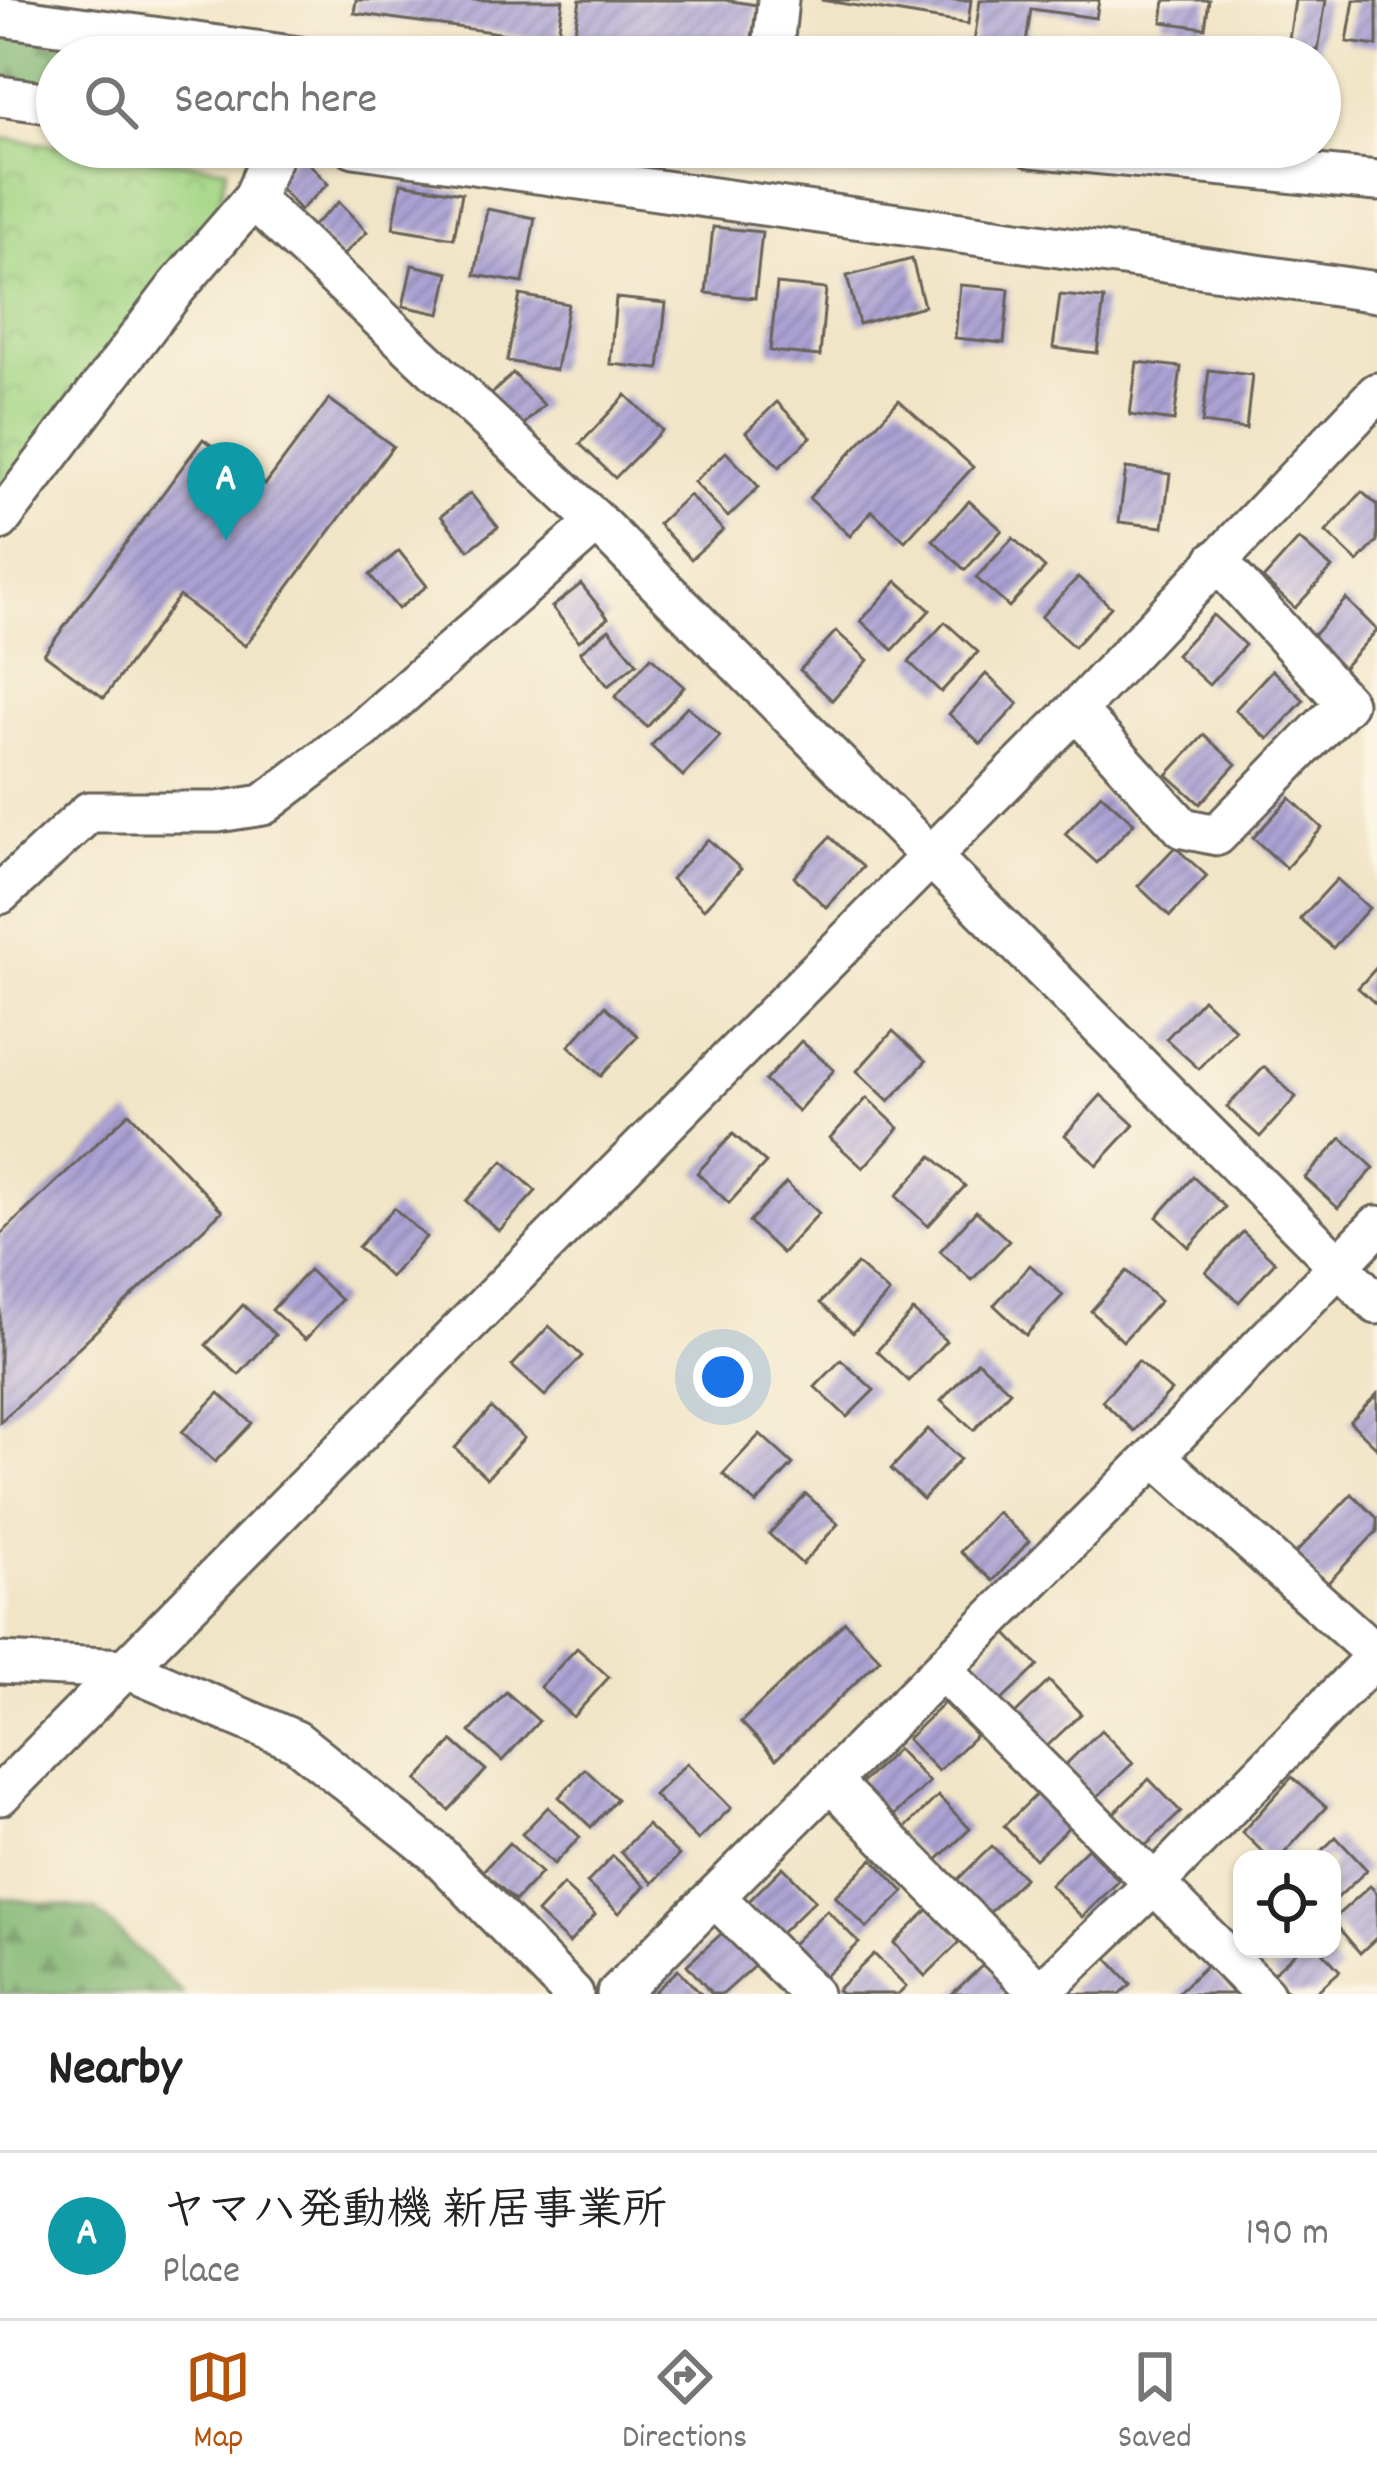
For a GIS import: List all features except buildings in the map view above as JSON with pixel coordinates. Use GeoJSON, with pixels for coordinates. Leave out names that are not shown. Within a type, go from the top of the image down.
{"type":"FeatureCollection","features":[{"type":"Feature","properties":{"kind":"street"},"geometry":{"type":"LineString","coordinates":[[774,36],[778,0]]}},
{"type":"Feature","properties":{"kind":"street"},"geometry":{"type":"LineString","coordinates":[[0,16],[146,36]]}},
{"type":"Feature","properties":{"kind":"street"},"geometry":{"type":"LineString","coordinates":[[0,96],[36,101]]}},
{"type":"Feature","properties":{"kind":"street"},"geometry":{"type":"LineString","coordinates":[[0,520],[177,286],[253,199],[267,168]]}},
{"type":"Feature","properties":{"kind":"street"},"geometry":{"type":"LineString","coordinates":[[502,168],[1377,292]]}},
{"type":"Feature","properties":{"kind":"street"},"geometry":{"type":"LineString","coordinates":[[1245,168],[1377,181]]}},
{"type":"Feature","properties":{"kind":"street"},"geometry":{"type":"LineString","coordinates":[[253,199],[597,522],[1377,1304]]}},
{"type":"Feature","properties":{"kind":"street"},"geometry":{"type":"LineString","coordinates":[[0,1795],[1076,710],[1377,393]]}},
{"type":"Feature","properties":{"kind":"street"},"geometry":{"type":"LineString","coordinates":[[0,894],[89,812],[218,812],[263,805],[363,729],[597,522]]}},
{"type":"Feature","properties":{"kind":"street"},"geometry":{"type":"LineString","coordinates":[[1076,710],[1183,828],[1216,835],[1346,703],[1216,560]]}},
{"type":"Feature","properties":{"kind":"street"},"geometry":{"type":"LineString","coordinates":[[617,1994],[1155,1456],[1377,1226]]}},
{"type":"Feature","properties":{"kind":"street"},"geometry":{"type":"LineString","coordinates":[[830,1781],[1040,1994],[1155,1883],[1377,1655],[1155,1456]]}},
{"type":"Feature","properties":{"kind":"street"},"geometry":{"type":"LineString","coordinates":[[0,1663],[127,1669],[296,1741],[436,1852],[573,1994]]}},
{"type":"Feature","properties":{"kind":"street"},"geometry":{"type":"LineString","coordinates":[[942,1670],[1264,1994]]}},
{"type":"Feature","properties":{"kind":"street"},"geometry":{"type":"LineString","coordinates":[[715,1898],[812,1994]]}},
{"type":"Feature","properties":{"kind":"green space"},"geometry":{"type":"Polygon","coordinates":[[[0,34],[36,39],[36,86],[0,80],[0,34]]]}},
{"type":"Feature","properties":{"kind":"green space"},"geometry":{"type":"Polygon","coordinates":[[[0,138],[36,143],[36,168],[227,168],[217,214],[0,493],[0,138]]]}},
{"type":"Feature","properties":{"kind":"green space"},"geometry":{"type":"Polygon","coordinates":[[[0,1898],[96,1910],[183,1994],[0,1994],[0,1898]]]}},
{"type":"Feature","properties":{"kind":"place","name":"ヤマハ発動機 新居事業所"},"geometry":{"type":"Point","coordinates":[226,541]}}]}
